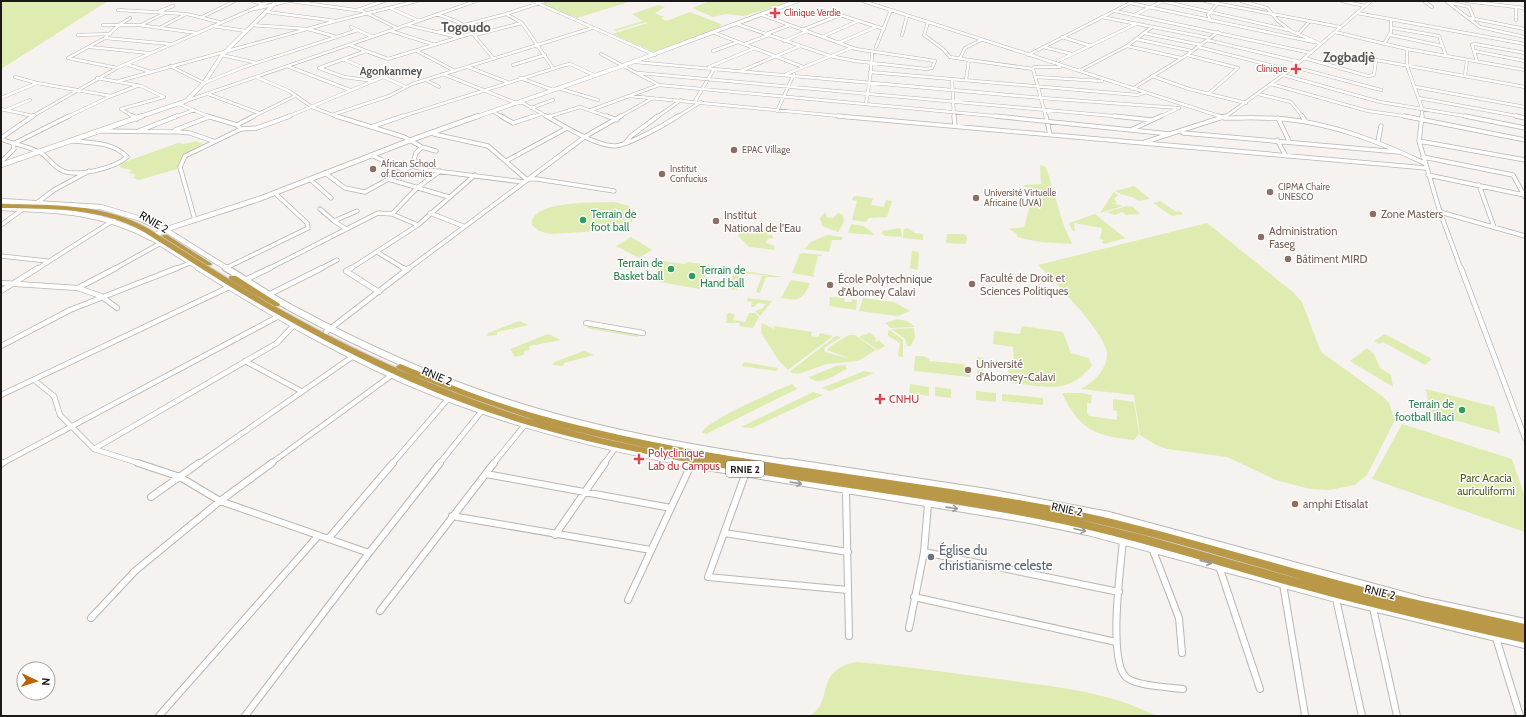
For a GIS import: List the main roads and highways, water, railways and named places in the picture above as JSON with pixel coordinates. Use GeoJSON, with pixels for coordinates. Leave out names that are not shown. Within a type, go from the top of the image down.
{"type":"FeatureCollection","features":[{"type":"Feature","properties":{"kind":"highway","name":"RNIE 2"},"geometry":{"type":"LineString","coordinates":[[1,202],[96,209],[135,220],[280,315],[357,353],[470,402],[529,423],[571,434],[692,460],[988,506],[1122,533],[1352,597],[1525,638]]}},
{"type":"Feature","properties":{"kind":"highway","name":"RNIE 2"},"geometry":{"type":"LineString","coordinates":[[1,207],[60,208],[95,212],[126,220],[159,236],[286,310],[401,367],[495,404],[575,428],[692,460],[840,478],[988,499],[1097,520],[1182,541],[1351,589],[1525,629]]}},
{"type":"Feature","properties":{"kind":"main road"},"geometry":{"type":"LineString","coordinates":[[412,141],[594,75],[635,62],[794,2],[802,1]]}},
{"type":"Feature","properties":{"kind":"main road"},"geometry":{"type":"LineString","coordinates":[[1,163],[73,141],[186,101],[204,83],[222,55],[267,12],[274,2]]}},
{"type":"Feature","properties":{"kind":"main road"},"geometry":{"type":"LineString","coordinates":[[159,236],[195,220],[259,199],[412,141],[523,103],[715,33],[794,2]]}},
{"type":"Feature","properties":{"kind":"main road"},"geometry":{"type":"LineString","coordinates":[[159,236],[312,181],[326,174]]}},
{"type":"Feature","properties":{"kind":"main road"},"geometry":{"type":"LineString","coordinates":[[1,202],[38,202],[107,208],[141,219],[159,236]]}},
{"type":"Feature","properties":{"kind":"main road"},"geometry":{"type":"LineString","coordinates":[[1,207],[64,210],[114,220],[159,236],[226,268],[329,330],[473,391],[578,423],[659,441],[774,461],[1001,496],[1102,515],[1426,602],[1525,623]]}},
{"type":"Feature","properties":{"kind":"place","name":"Clinique Verdie"},"geometry":{"type":"Point","coordinates":[775,13]}},
{"type":"Feature","properties":{"kind":"place","name":"Clinique"},"geometry":{"type":"Point","coordinates":[1296,69]}},
{"type":"Feature","properties":{"kind":"place","name":"EPAC Village"},"geometry":{"type":"Point","coordinates":[734,150]}},
{"type":"Feature","properties":{"kind":"place","name":"African School of Economics"},"geometry":{"type":"Point","coordinates":[373,169]}},
{"type":"Feature","properties":{"kind":"place","name":"Institut Confucius"},"geometry":{"type":"Point","coordinates":[662,174]}},
{"type":"Feature","properties":{"kind":"place","name":"CIPMA Chaire UNESCO"},"geometry":{"type":"Point","coordinates":[1270,192]}},
{"type":"Feature","properties":{"kind":"place","name":"Université Virtuelle Africaine (UVA)"},"geometry":{"type":"Point","coordinates":[976,198]}},
{"type":"Feature","properties":{"kind":"place","name":"Zone Masters"},"geometry":{"type":"Point","coordinates":[1373,214]}},
{"type":"Feature","properties":{"kind":"place","name":"Terrain de foot ball"},"geometry":{"type":"Point","coordinates":[583,220]}},
{"type":"Feature","properties":{"kind":"place","name":"Institut National de l'Eau"},"geometry":{"type":"Point","coordinates":[716,221]}},
{"type":"Feature","properties":{"kind":"place","name":"Administration Faseg"},"geometry":{"type":"Point","coordinates":[1261,237]}},
{"type":"Feature","properties":{"kind":"place","name":"Bâtiment MIRD"},"geometry":{"type":"Point","coordinates":[1288,259]}},
{"type":"Feature","properties":{"kind":"place","name":"Terrain de Basket ball"},"geometry":{"type":"Point","coordinates":[671,269]}},
{"type":"Feature","properties":{"kind":"place","name":"Terrain de Hand ball"},"geometry":{"type":"Point","coordinates":[692,276]}},
{"type":"Feature","properties":{"kind":"place","name":"Faculté de Droit et Sciences Politiques"},"geometry":{"type":"Point","coordinates":[972,284]}},
{"type":"Feature","properties":{"kind":"place","name":"École Polytechnique d’Abomey Calavi"},"geometry":{"type":"Point","coordinates":[830,285]}},
{"type":"Feature","properties":{"kind":"place","name":"Université d'Abomey-Calavi"},"geometry":{"type":"Point","coordinates":[968,370]}},
{"type":"Feature","properties":{"kind":"place","name":"CNHU"},"geometry":{"type":"Point","coordinates":[880,399]}},
{"type":"Feature","properties":{"kind":"place","name":"Terrain de football Illaci"},"geometry":{"type":"Point","coordinates":[1462,410]}},
{"type":"Feature","properties":{"kind":"place","name":"Polyclinique Lab du Campus"},"geometry":{"type":"Point","coordinates":[639,459]}},
{"type":"Feature","properties":{"kind":"place","name":"amphi Etisalat"},"geometry":{"type":"Point","coordinates":[1295,504]}},
{"type":"Feature","properties":{"kind":"place","name":"Église du christianisme celeste"},"geometry":{"type":"Point","coordinates":[931,557]}},
{"type":"Feature","properties":{"kind":"district","name":"Togoudo"},"geometry":{"type":"Point","coordinates":[466,27]}},
{"type":"Feature","properties":{"kind":"district","name":"Zogbadjè"},"geometry":{"type":"Point","coordinates":[1349,57]}},
{"type":"Feature","properties":{"kind":"district","name":"Agonkanmey"},"geometry":{"type":"Point","coordinates":[391,71]}},
{"type":"Feature","properties":{"kind":"park label","name":"Parc Acacia auriculiformi"},"geometry":{"type":"Point","coordinates":[1486,484]}}]}
